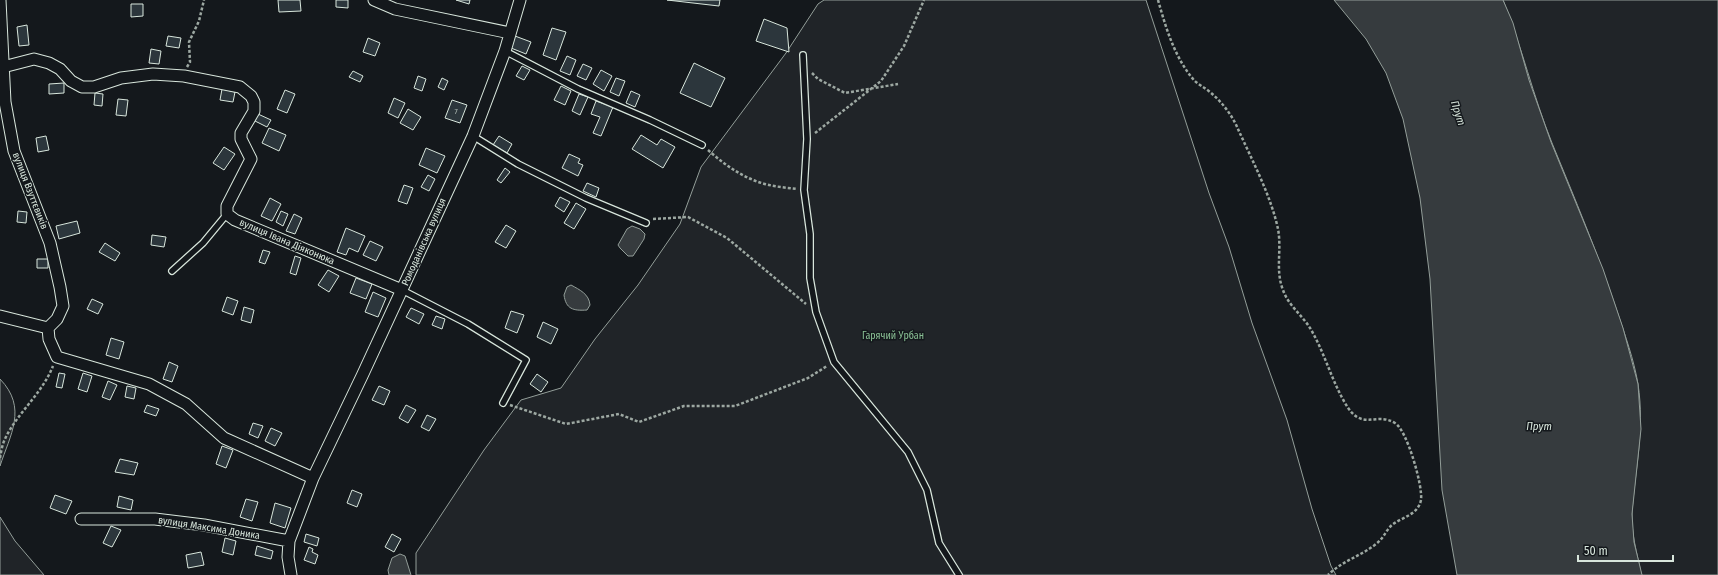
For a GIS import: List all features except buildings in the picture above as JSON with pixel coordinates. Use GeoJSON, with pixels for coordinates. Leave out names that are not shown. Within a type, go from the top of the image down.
{"type":"FeatureCollection","features":[{"type":"Feature","properties":{"kind":"street","name":"вулиця Взуттєвиків"},"geometry":{"type":"LineString","coordinates":[[0,0],[5,102],[14,151],[50,243],[60,287],[62,306],[57,319],[48,328]]}},
{"type":"Feature","properties":{"kind":"street"},"geometry":{"type":"LineString","coordinates":[[374,0],[396,9],[510,33]]}},
{"type":"Feature","properties":{"kind":"street","name":"Ромоданівська вулиця"},"geometry":{"type":"LineString","coordinates":[[291,575],[288,557],[289,541],[313,478],[473,136],[505,51],[520,0]]}},
{"type":"Feature","properties":{"kind":"street"},"geometry":{"type":"LineString","coordinates":[[3,67],[34,59],[49,63],[60,69],[71,81],[82,87],[94,87],[121,78],[153,74],[184,76],[240,87],[251,96],[254,102],[254,111],[241,133],[241,139],[250,159],[227,206],[227,214]]}},
{"type":"Feature","properties":{"kind":"street","name":"вулиця Івана Діяконюка"},"geometry":{"type":"LineString","coordinates":[[227,214],[235,220],[402,290]]}},
{"type":"Feature","properties":{"kind":"street"},"geometry":{"type":"LineString","coordinates":[[0,316],[48,328],[49,338],[57,357],[149,384],[186,404],[224,438],[313,478]]}},
{"type":"Feature","properties":{"kind":"street","name":"вулиця Максима Доника"},"geometry":{"type":"LineString","coordinates":[[81,519],[155,519],[204,525],[289,541]]}},
{"type":"Feature","properties":{"kind":"lane"},"geometry":{"type":"LineString","coordinates":[[505,51],[578,89],[650,120],[702,145]]}},
{"type":"Feature","properties":{"kind":"lane"},"geometry":{"type":"LineString","coordinates":[[803,55],[807,139],[804,190],[810,234],[810,278],[816,312],[834,362],[908,452],[928,490],[939,543],[959,575]]}},
{"type":"Feature","properties":{"kind":"lane"},"geometry":{"type":"LineString","coordinates":[[473,136],[518,164],[586,198],[646,223]]}},
{"type":"Feature","properties":{"kind":"lane"},"geometry":{"type":"LineString","coordinates":[[172,271],[203,243],[227,214]]}},
{"type":"Feature","properties":{"kind":"lane"},"geometry":{"type":"LineString","coordinates":[[402,290],[468,324],[526,360],[504,403]]}},
{"type":"Feature","properties":{"kind":"path"},"geometry":{"type":"LineString","coordinates":[[184,76],[190,62],[189,42],[199,21],[204,0]]}},
{"type":"Feature","properties":{"kind":"path"},"geometry":{"type":"LineString","coordinates":[[807,139],[881,81],[904,46],[924,0]]}},
{"type":"Feature","properties":{"kind":"path"},"geometry":{"type":"LineString","coordinates":[[1158,0],[1164,22],[1176,54],[1194,80],[1226,108],[1237,126],[1274,213],[1279,232],[1279,277],[1283,291],[1288,301],[1310,327],[1345,404],[1355,417],[1361,420],[1388,420],[1395,423],[1400,428],[1413,458],[1421,498],[1419,506],[1406,518],[1390,526],[1384,537],[1377,544],[1338,566],[1328,575]]}},
{"type":"Feature","properties":{"kind":"path"},"geometry":{"type":"LineString","coordinates":[[803,64],[818,80],[845,93],[898,84]]}},
{"type":"Feature","properties":{"kind":"path"},"geometry":{"type":"LineString","coordinates":[[702,145],[724,164],[743,175],[769,185],[804,190]]}},
{"type":"Feature","properties":{"kind":"path"},"geometry":{"type":"LineString","coordinates":[[646,223],[655,218],[688,217],[727,238],[816,312]]}},
{"type":"Feature","properties":{"kind":"path"},"geometry":{"type":"LineString","coordinates":[[0,458],[4,441],[10,430],[48,380],[57,357]]}},
{"type":"Feature","properties":{"kind":"path"},"geometry":{"type":"LineString","coordinates":[[504,403],[566,424],[619,414],[639,422],[684,406],[736,406],[808,378],[834,362]]}},
{"type":"Feature","properties":{"kind":"green space","name":"Гарячий Урбан"},"geometry":{"type":"Polygon","coordinates":[[[824,0],[1146,0],[1209,193],[1229,247],[1252,323],[1287,420],[1312,509],[1331,566],[1336,575],[416,575],[416,553],[484,450],[521,400],[561,388],[595,339],[638,285],[680,224],[701,167],[786,53],[818,4],[824,0]]]}},
{"type":"Feature","properties":{"kind":"green space"},"geometry":{"type":"Polygon","coordinates":[[[1503,0],[1718,0],[1718,575],[1642,575],[1641,573],[1632,528],[1633,497],[1640,433],[1640,401],[1634,366],[1610,290],[1545,125],[1503,0]]]}},
{"type":"Feature","properties":{"kind":"green space"},"geometry":{"type":"Polygon","coordinates":[[[0,379],[13,400],[15,411],[12,432],[0,466],[0,379]]]}},
{"type":"Feature","properties":{"kind":"green space"},"geometry":{"type":"Polygon","coordinates":[[[0,517],[15,541],[44,575],[0,575],[0,517]]]}},
{"type":"Feature","properties":{"kind":"water","name":"Прут"},"geometry":{"type":"Polygon","coordinates":[[[1334,0],[1503,0],[1513,23],[1529,80],[1551,142],[1603,269],[1623,328],[1638,384],[1641,429],[1632,514],[1634,542],[1642,575],[1457,575],[1442,490],[1430,279],[1420,198],[1403,119],[1386,73],[1366,39],[1334,0]]]}},
{"type":"Feature","properties":{"kind":"water"},"geometry":{"type":"Polygon","coordinates":[[[632,226],[640,229],[645,234],[644,239],[633,256],[628,256],[618,245],[627,229],[632,226]]]}},
{"type":"Feature","properties":{"kind":"water"},"geometry":{"type":"Polygon","coordinates":[[[571,285],[584,293],[588,298],[590,305],[587,310],[571,308],[566,303],[564,295],[567,287],[571,285]]]}},
{"type":"Feature","properties":{"kind":"water"},"geometry":{"type":"Polygon","coordinates":[[[400,554],[405,556],[411,575],[389,575],[388,570],[392,558],[400,554]]]}}]}
